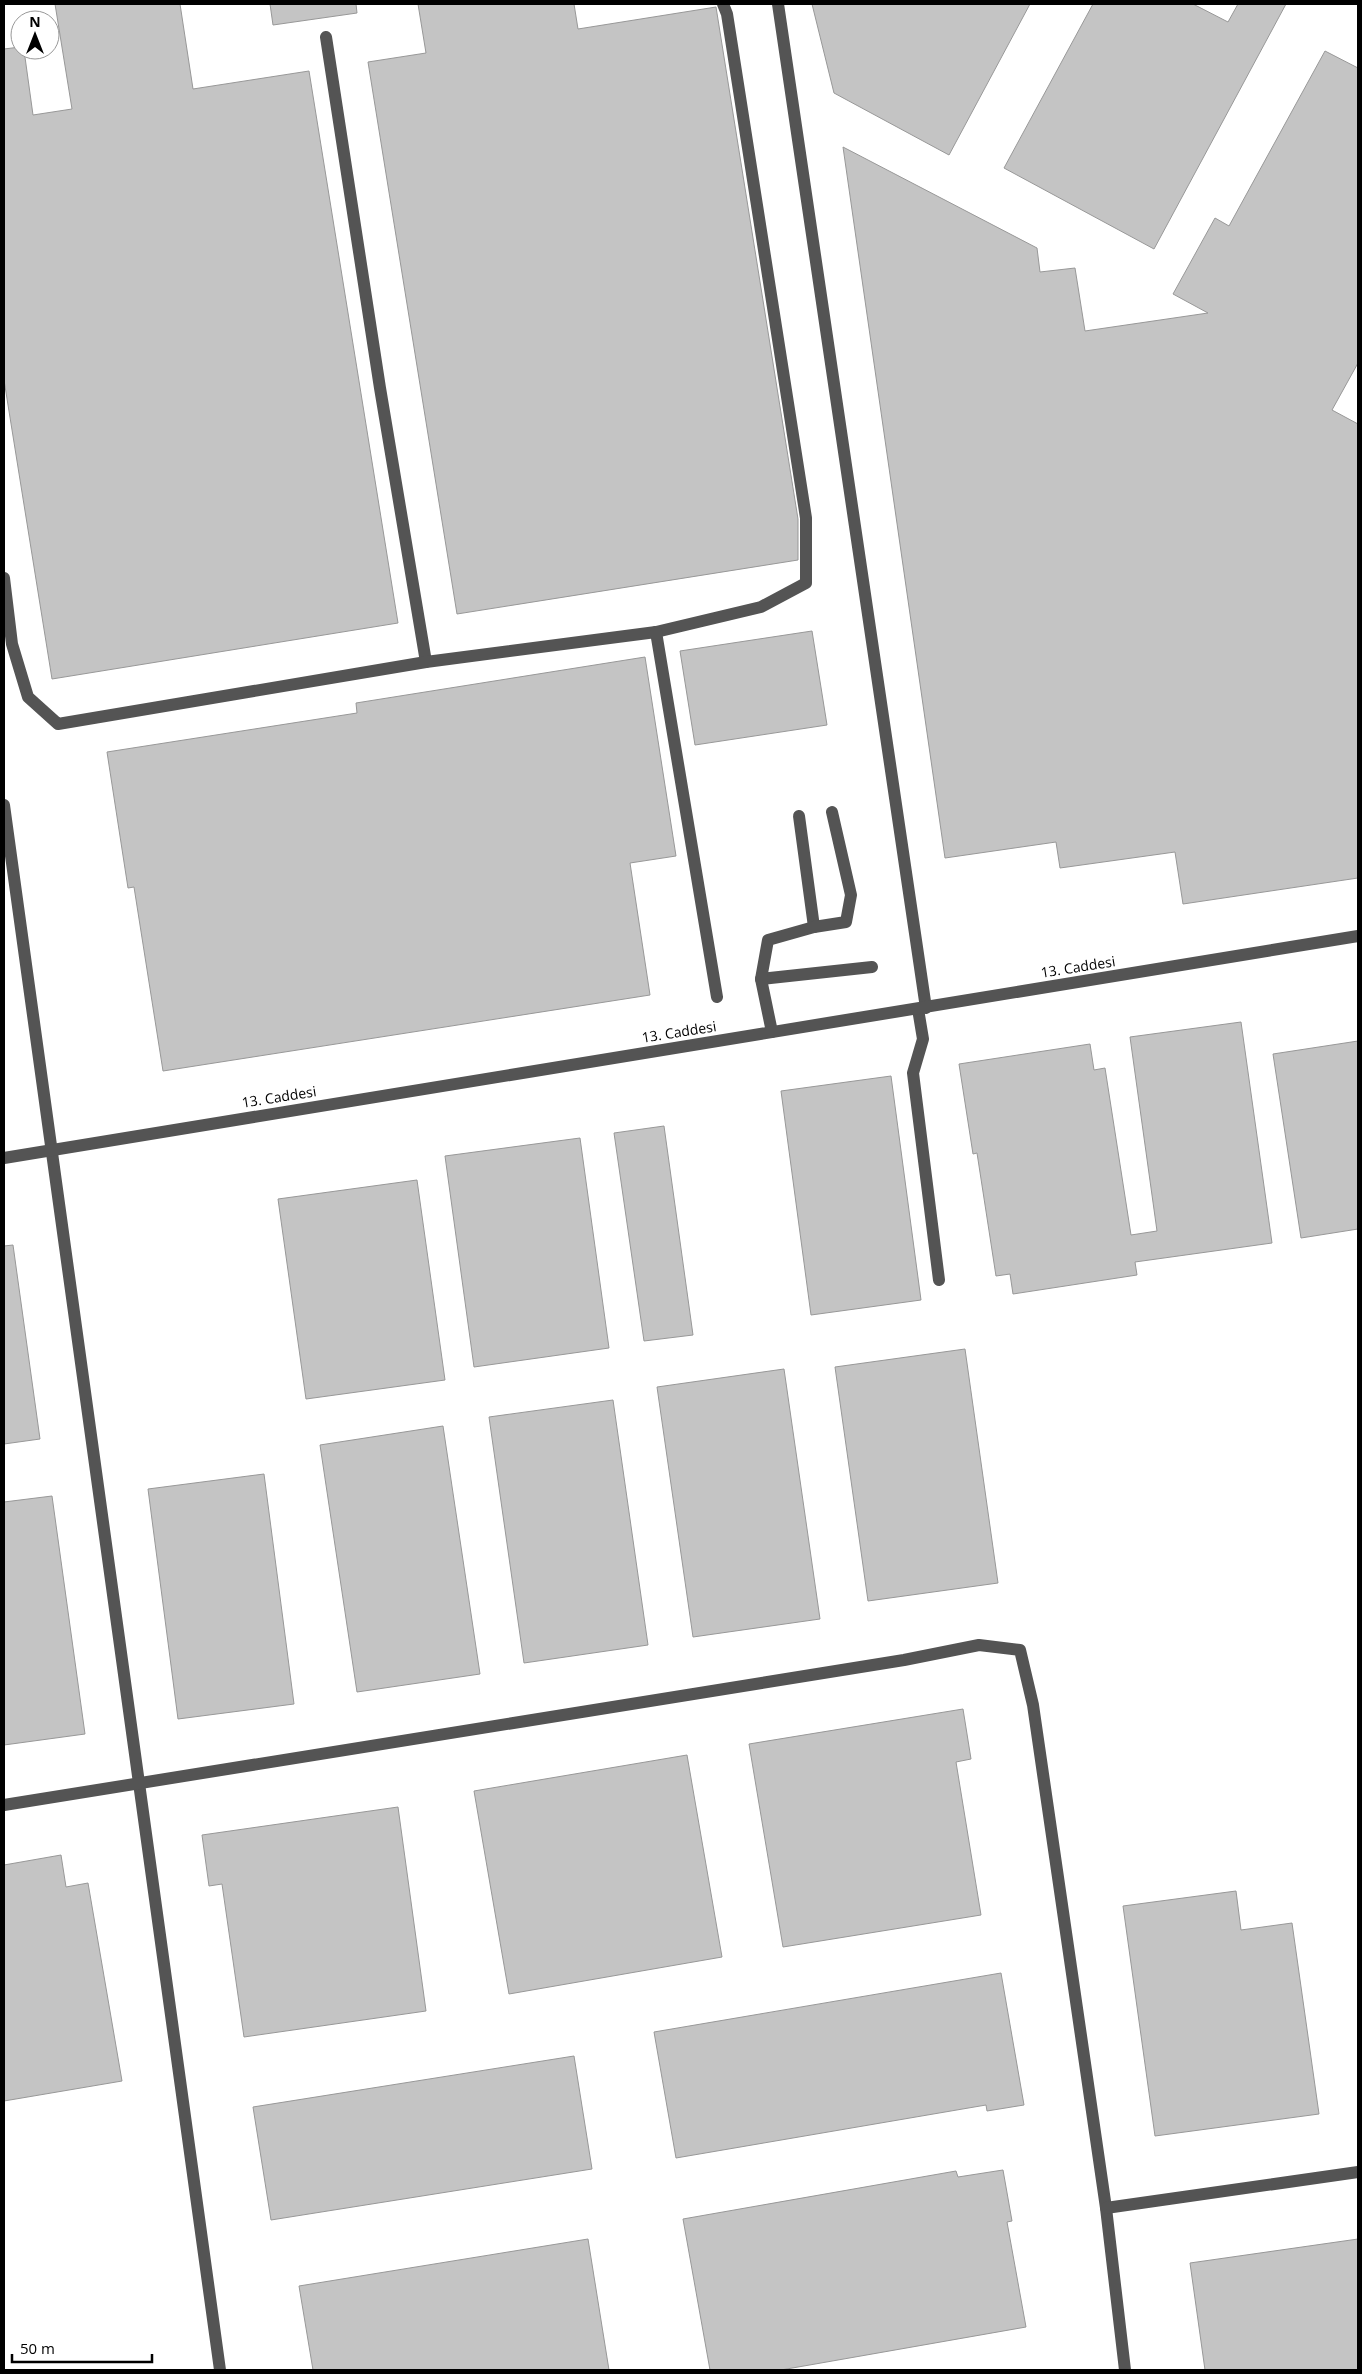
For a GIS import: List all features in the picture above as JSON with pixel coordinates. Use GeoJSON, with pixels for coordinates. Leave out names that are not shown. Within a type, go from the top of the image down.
{"type":"FeatureCollection","features":[{"type":"Feature","properties":{"kind":"street"},"geometry":{"type":"LineString","coordinates":[[4,578],[12,644],[28,697],[58,724],[426,662],[656,632],[761,607],[806,583],[806,518],[763,232],[727,14],[723,4]]}},
{"type":"Feature","properties":{"kind":"street"},"geometry":{"type":"LineString","coordinates":[[778,4],[922,1008],[923,1039],[913,1073],[939,1280]]}},
{"type":"Feature","properties":{"kind":"street"},"geometry":{"type":"LineString","coordinates":[[326,37],[380,388],[426,662]]}},
{"type":"Feature","properties":{"kind":"street"},"geometry":{"type":"LineString","coordinates":[[656,632],[717,997]]}},
{"type":"Feature","properties":{"kind":"street"},"geometry":{"type":"LineString","coordinates":[[4,805],[220,2370]]}},
{"type":"Feature","properties":{"kind":"street"},"geometry":{"type":"LineString","coordinates":[[772,1032],[761,979],[768,940],[814,927],[846,922],[851,895],[832,812]]}},
{"type":"Feature","properties":{"kind":"street"},"geometry":{"type":"LineString","coordinates":[[799,816],[814,927]]}},
{"type":"Feature","properties":{"kind":"street","name":"13. Caddesi"},"geometry":{"type":"LineString","coordinates":[[4,1158],[1358,936]]}},
{"type":"Feature","properties":{"kind":"street"},"geometry":{"type":"LineString","coordinates":[[761,979],[872,967]]}},
{"type":"Feature","properties":{"kind":"street"},"geometry":{"type":"LineString","coordinates":[[4,1806],[140,1782],[904,1660],[979,1645],[1020,1650],[1033,1705],[1106,2208],[1124,2370]]}},
{"type":"Feature","properties":{"kind":"street"},"geometry":{"type":"LineString","coordinates":[[1106,2208],[1358,2172]]}},
{"type":"Feature","properties":{"kind":"building"},"geometry":{"type":"Polygon","coordinates":[[[55,4],[180,4],[193,89],[309,71],[398,623],[52,679],[4,380],[4,49],[10,48],[10,60],[25,60],[33,115],[72,109],[60,35],[60,10],[56,10],[55,4]]]}},
{"type":"Feature","properties":{"kind":"building"},"geometry":{"type":"Polygon","coordinates":[[[270,4],[356,4],[357,13],[273,25],[270,4]]]}},
{"type":"Feature","properties":{"kind":"building"},"geometry":{"type":"Polygon","coordinates":[[[418,4],[574,4],[578,29],[716,7],[798,519],[798,560],[457,614],[368,62],[426,53],[418,4]]]}},
{"type":"Feature","properties":{"kind":"building"},"geometry":{"type":"Polygon","coordinates":[[[812,4],[1030,4],[949,155],[834,93],[812,4]]]}},
{"type":"Feature","properties":{"kind":"building"},"geometry":{"type":"Polygon","coordinates":[[[1093,4],[1193,4],[1228,22],[1238,4],[1286,4],[1154,249],[1004,168],[1093,4]]]}},
{"type":"Feature","properties":{"kind":"building"},"geometry":{"type":"Polygon","coordinates":[[[1325,51],[1358,68],[1358,363],[1332,410],[1358,424],[1358,878],[1183,904],[1175,852],[1060,868],[1056,842],[945,858],[843,147],[1037,248],[1040,272],[1075,268],[1085,331],[1208,313],[1173,294],[1215,218],[1229,226],[1325,51]]]}},
{"type":"Feature","properties":{"kind":"building"},"geometry":{"type":"Polygon","coordinates":[[[812,631],[827,725],[695,745],[680,651],[812,631]]]}},
{"type":"Feature","properties":{"kind":"building"},"geometry":{"type":"Polygon","coordinates":[[[645,657],[676,856],[630,863],[650,995],[163,1071],[134,887],[128,888],[107,752],[357,713],[356,703],[645,657]]]}},
{"type":"Feature","properties":{"kind":"building"},"geometry":{"type":"Polygon","coordinates":[[[1241,1022],[1272,1243],[1135,1262],[1137,1275],[1013,1294],[1010,1274],[996,1276],[977,1153],[973,1154],[959,1064],[1090,1044],[1094,1070],[1105,1068],[1131,1235],[1157,1231],[1130,1037],[1241,1022]]]}},
{"type":"Feature","properties":{"kind":"building"},"geometry":{"type":"Polygon","coordinates":[[[1358,1041],[1358,1229],[1301,1238],[1273,1054],[1358,1041]]]}},
{"type":"Feature","properties":{"kind":"building"},"geometry":{"type":"Polygon","coordinates":[[[891,1076],[921,1300],[811,1315],[781,1091],[891,1076]]]}},
{"type":"Feature","properties":{"kind":"building"},"geometry":{"type":"Polygon","coordinates":[[[664,1126],[693,1335],[644,1341],[614,1133],[664,1126]]]}},
{"type":"Feature","properties":{"kind":"building"},"geometry":{"type":"Polygon","coordinates":[[[580,1138],[609,1348],[474,1367],[445,1156],[580,1138]]]}},
{"type":"Feature","properties":{"kind":"building"},"geometry":{"type":"Polygon","coordinates":[[[417,1180],[445,1380],[306,1399],[278,1199],[417,1180]]]}},
{"type":"Feature","properties":{"kind":"building"},"geometry":{"type":"Polygon","coordinates":[[[13,1245],[40,1439],[4,1444],[4,1246],[13,1245]]]}},
{"type":"Feature","properties":{"kind":"building"},"geometry":{"type":"Polygon","coordinates":[[[965,1349],[998,1583],[868,1601],[835,1367],[965,1349]]]}},
{"type":"Feature","properties":{"kind":"building"},"geometry":{"type":"Polygon","coordinates":[[[784,1369],[820,1619],[693,1637],[657,1387],[784,1369]]]}},
{"type":"Feature","properties":{"kind":"building"},"geometry":{"type":"Polygon","coordinates":[[[613,1400],[648,1645],[524,1663],[489,1417],[613,1400]]]}},
{"type":"Feature","properties":{"kind":"building"},"geometry":{"type":"Polygon","coordinates":[[[443,1426],[480,1674],[357,1692],[320,1445],[443,1426]]]}},
{"type":"Feature","properties":{"kind":"building"},"geometry":{"type":"Polygon","coordinates":[[[264,1474],[294,1704],[178,1719],[148,1489],[264,1474]]]}},
{"type":"Feature","properties":{"kind":"building"},"geometry":{"type":"Polygon","coordinates":[[[52,1496],[85,1734],[4,1745],[4,1502],[52,1496]]]}},
{"type":"Feature","properties":{"kind":"building"},"geometry":{"type":"Polygon","coordinates":[[[963,1709],[971,1759],[956,1762],[981,1915],[783,1947],[749,1744],[963,1709]]]}},
{"type":"Feature","properties":{"kind":"building"},"geometry":{"type":"Polygon","coordinates":[[[687,1755],[722,1957],[509,1994],[474,1791],[687,1755]]]}},
{"type":"Feature","properties":{"kind":"building"},"geometry":{"type":"Polygon","coordinates":[[[398,1807],[426,2011],[244,2037],[222,1884],[209,1886],[202,1835],[398,1807]]]}},
{"type":"Feature","properties":{"kind":"building"},"geometry":{"type":"Polygon","coordinates":[[[61,1855],[66,1887],[88,1883],[122,2081],[4,2101],[4,1865],[61,1855]]]}},
{"type":"Feature","properties":{"kind":"building"},"geometry":{"type":"Polygon","coordinates":[[[1236,1891],[1241,1930],[1292,1923],[1319,2114],[1155,2136],[1123,1906],[1236,1891]]]}},
{"type":"Feature","properties":{"kind":"building"},"geometry":{"type":"Polygon","coordinates":[[[1001,1973],[1024,2105],[987,2111],[986,2105],[676,2158],[654,2032],[1001,1973]]]}},
{"type":"Feature","properties":{"kind":"building"},"geometry":{"type":"Polygon","coordinates":[[[574,2056],[592,2169],[271,2220],[253,2107],[574,2056]]]}},
{"type":"Feature","properties":{"kind":"building"},"geometry":{"type":"Polygon","coordinates":[[[1003,2170],[1012,2221],[1007,2222],[1026,2327],[781,2370],[710,2370],[683,2219],[956,2171],[958,2177],[1003,2170]]]}},
{"type":"Feature","properties":{"kind":"building"},"geometry":{"type":"Polygon","coordinates":[[[588,2239],[609,2370],[313,2370],[299,2286],[588,2239]]]}},
{"type":"Feature","properties":{"kind":"building"},"geometry":{"type":"Polygon","coordinates":[[[1358,2239],[1358,2370],[1205,2370],[1190,2263],[1358,2239]]]}}]}
